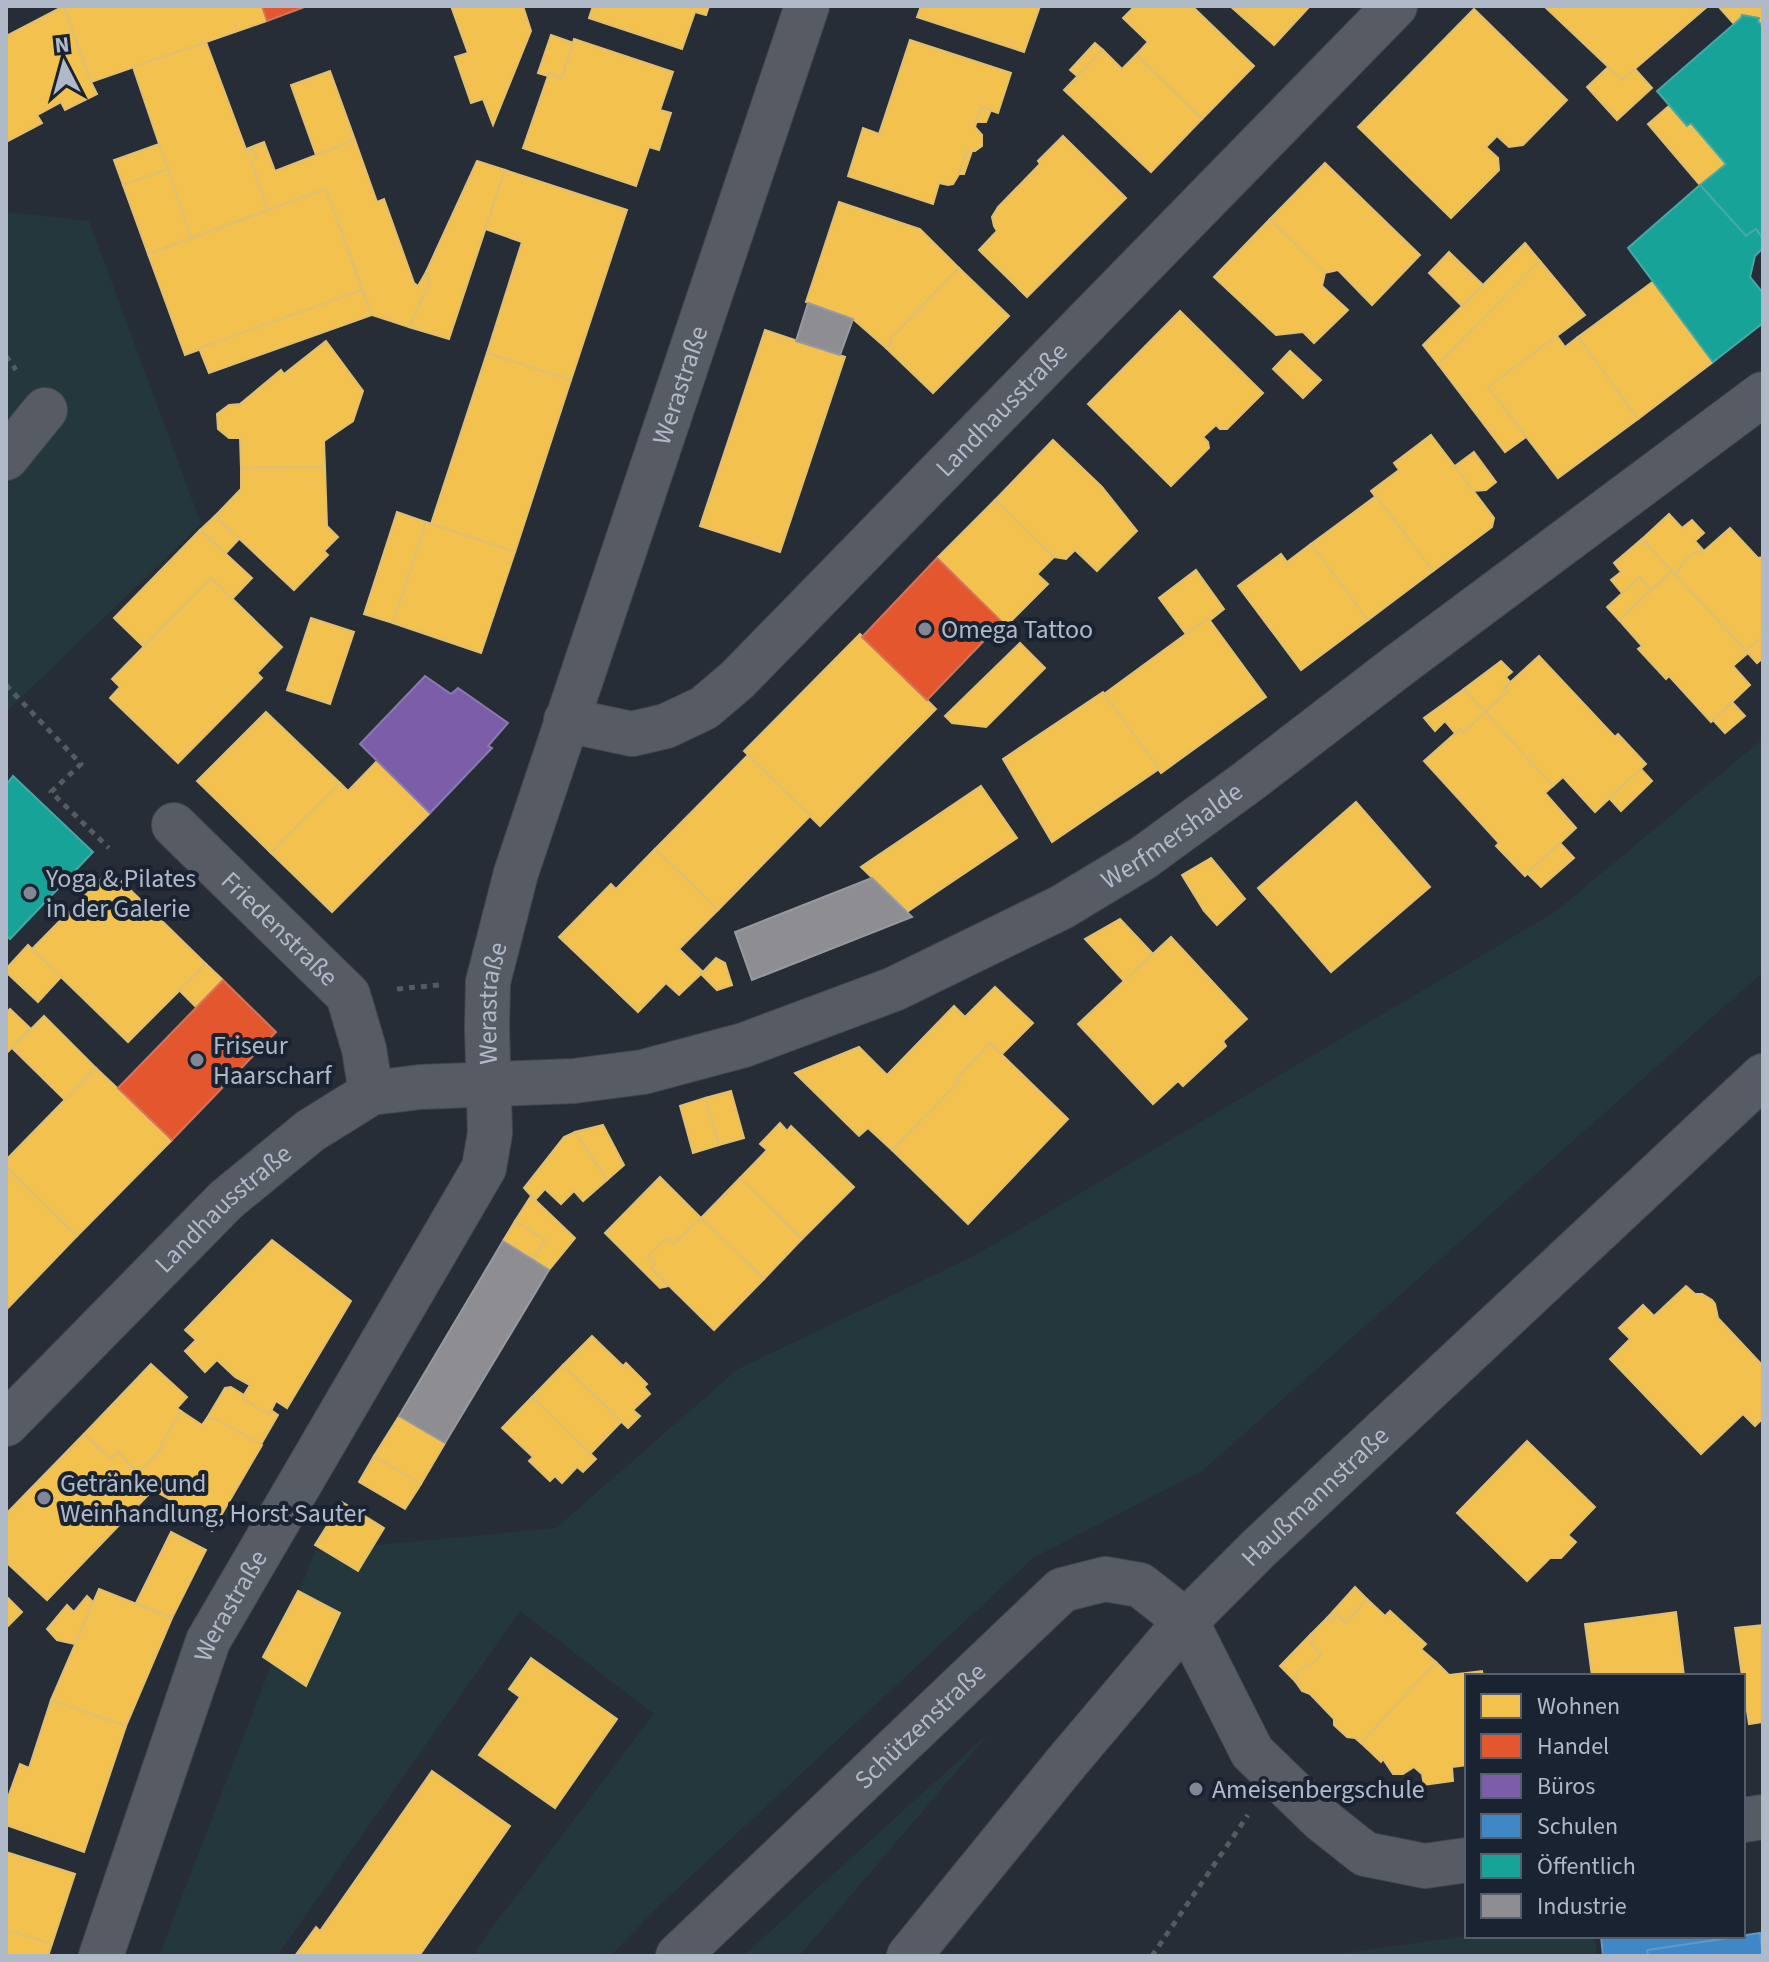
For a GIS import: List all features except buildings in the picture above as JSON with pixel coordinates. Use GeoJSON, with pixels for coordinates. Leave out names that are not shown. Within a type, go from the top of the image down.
{"type":"FeatureCollection","features":[{"type":"Feature","properties":{"kind":"street","name":"Werastraße"},"geometry":{"type":"LineString","coordinates":[[101,1956],[208,1641],[484,1168],[490,1133],[488,982],[516,873],[807,6]]}},
{"type":"Feature","properties":{"kind":"street","name":"Landhausstraße"},"geometry":{"type":"LineString","coordinates":[[566,720],[632,734],[666,726],[704,708],[737,680],[1395,6]]}},
{"type":"Feature","properties":{"kind":"street","name":"Werfmershalde"},"geometry":{"type":"LineString","coordinates":[[489,1085],[574,1081],[643,1072],[744,1045],[894,989],[1062,907],[1143,858],[1763,394]]}},
{"type":"Feature","properties":{"kind":"street"},"geometry":{"type":"LineString","coordinates":[[6,458],[45,410]]}},
{"type":"Feature","properties":{"kind":"street","name":"Friedenstraße"},"geometry":{"type":"LineString","coordinates":[[174,825],[348,995],[364,1049],[371,1093]]}},
{"type":"Feature","properties":{"kind":"street","name":"Haußmannstraße"},"geometry":{"type":"LineString","coordinates":[[909,1956],[1186,1621],[1258,1549],[1763,1076]]}},
{"type":"Feature","properties":{"kind":"street","name":"Landhausstraße"},"geometry":{"type":"LineString","coordinates":[[6,1424],[226,1200],[310,1131],[371,1093],[420,1087],[489,1085]]}},
{"type":"Feature","properties":{"kind":"street","name":"Schützenstraße"},"geometry":{"type":"LineString","coordinates":[[678,1956],[1062,1590],[1105,1579],[1140,1585],[1186,1621]]}},
{"type":"Feature","properties":{"kind":"street"},"geometry":{"type":"LineString","coordinates":[[1186,1621],[1252,1752],[1322,1820],[1365,1854],[1425,1866],[1465,1860]]}},
{"type":"Feature","properties":{"kind":"path"},"geometry":{"type":"LineString","coordinates":[[6,685],[81,764],[51,792],[109,848]]}},
{"type":"Feature","properties":{"kind":"path"},"geometry":{"type":"LineString","coordinates":[[348,995],[488,982]]}},
{"type":"Feature","properties":{"kind":"path"},"geometry":{"type":"LineString","coordinates":[[1152,1956],[1275,1775]]}},
{"type":"Feature","properties":{"kind":"green space"},"geometry":{"type":"Polygon","coordinates":[[[6,212],[89,221],[201,524],[6,712],[6,212]]]}},
{"type":"Feature","properties":{"kind":"green space"},"geometry":{"type":"Polygon","coordinates":[[[1763,739],[1763,972],[1202,1471],[1033,1558],[662,1903],[610,1956],[473,1956],[654,1714],[520,1611],[277,1956],[159,1956],[315,1551],[556,1528],[738,1369],[976,1255],[1555,912],[1763,739]]]}},
{"type":"Feature","properties":{"kind":"green space"},"geometry":{"type":"Polygon","coordinates":[[[991,1731],[799,1956],[743,1956],[991,1731]]]}},
{"type":"Feature","properties":{"kind":"green space"},"geometry":{"type":"Polygon","coordinates":[[[1465,1936],[1594,1938],[1597,1956],[1323,1956],[1465,1936]]]}},
{"type":"Feature","properties":{"kind":"place","name":"Omega Tattoo"},"geometry":{"type":"Point","coordinates":[925,629]}},
{"type":"Feature","properties":{"kind":"place","name":"Yoga & Pilates in der Galerie"},"geometry":{"type":"Point","coordinates":[30,893]}},
{"type":"Feature","properties":{"kind":"place","name":"Friseur Haarscharf"},"geometry":{"type":"Point","coordinates":[197,1060]}},
{"type":"Feature","properties":{"kind":"place","name":"Getränke und Weinhandlung, Horst Sauter"},"geometry":{"type":"Point","coordinates":[44,1498]}},
{"type":"Feature","properties":{"kind":"place","name":"Ameisenbergschule"},"geometry":{"type":"Point","coordinates":[1196,1789]}}]}
